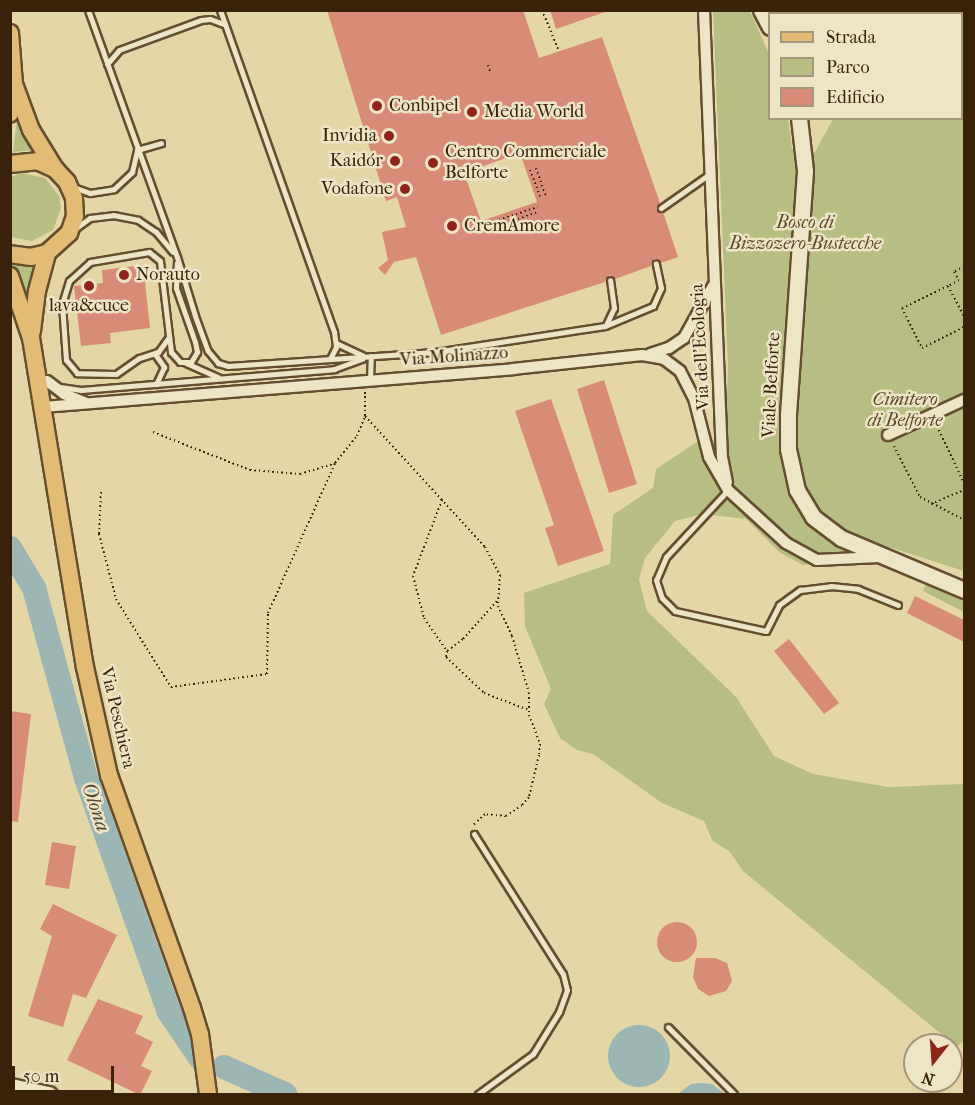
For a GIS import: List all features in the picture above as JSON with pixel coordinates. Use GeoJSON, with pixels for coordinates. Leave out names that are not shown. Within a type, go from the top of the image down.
{"type":"FeatureCollection","features":[{"type":"Feature","properties":{"kind":"main road"},"geometry":{"type":"LineString","coordinates":[[10,33],[14,84],[10,114]]}},
{"type":"Feature","properties":{"kind":"main road"},"geometry":{"type":"LineString","coordinates":[[10,254],[31,257],[47,253],[69,233],[75,216],[75,198],[68,182],[55,169],[31,130],[14,84]]}},
{"type":"Feature","properties":{"kind":"main road","name":"Viale Belforte"},"geometry":{"type":"LineString","coordinates":[[800,120],[805,171],[788,414],[792,471],[813,517],[842,538],[964,590]]}},
{"type":"Feature","properties":{"kind":"main road"},"geometry":{"type":"LineString","coordinates":[[10,164],[37,161],[55,169]]}},
{"type":"Feature","properties":{"kind":"main road","name":"Via Peschiera"},"geometry":{"type":"LineString","coordinates":[[31,338],[36,291],[47,253]]}},
{"type":"Feature","properties":{"kind":"main road","name":"Via Peschiera"},"geometry":{"type":"LineString","coordinates":[[10,276],[42,375],[43,407],[85,667],[108,775],[192,1008],[200,1034],[208,1095]]}},
{"type":"Feature","properties":{"kind":"main road"},"geometry":{"type":"LineString","coordinates":[[10,1086],[49,1095]]}},
{"type":"Feature","properties":{"kind":"street","name":"Via dell'Ecologia"},"geometry":{"type":"LineString","coordinates":[[704,10],[712,172],[714,283],[723,457],[728,490]]}},
{"type":"Feature","properties":{"kind":"street"},"geometry":{"type":"LineString","coordinates":[[642,355],[669,348],[684,338],[714,283]]}},
{"type":"Feature","properties":{"kind":"street","name":"Via Molinazzo"},"geometry":{"type":"LineString","coordinates":[[43,407],[642,355],[664,359],[680,371],[694,398],[709,458],[728,490]]}},
{"type":"Feature","properties":{"kind":"street","name":"Via Molinazzo"},"geometry":{"type":"LineString","coordinates":[[42,375],[79,401],[97,403]]}},
{"type":"Feature","properties":{"kind":"street"},"geometry":{"type":"LineString","coordinates":[[888,435],[964,400]]}},
{"type":"Feature","properties":{"kind":"street"},"geometry":{"type":"LineString","coordinates":[[728,490],[803,554],[817,560],[870,555],[894,560]]}},
{"type":"Feature","properties":{"kind":"lane"},"geometry":{"type":"LineString","coordinates":[[88,10],[177,257],[208,351],[218,363],[228,366],[460,349],[605,326],[653,306],[661,288],[656,264]]}},
{"type":"Feature","properties":{"kind":"lane"},"geometry":{"type":"LineString","coordinates":[[220,10],[336,344],[330,359]]}},
{"type":"Feature","properties":{"kind":"lane"},"geometry":{"type":"LineString","coordinates":[[107,64],[119,50],[201,20],[210,19],[224,24]]}},
{"type":"Feature","properties":{"kind":"lane"},"geometry":{"type":"LineString","coordinates":[[137,150],[161,143]]}},
{"type":"Feature","properties":{"kind":"lane"},"geometry":{"type":"LineString","coordinates":[[68,182],[90,193],[114,189],[132,172],[137,150]]}},
{"type":"Feature","properties":{"kind":"lane"},"geometry":{"type":"LineString","coordinates":[[661,208],[712,172]]}},
{"type":"Feature","properties":{"kind":"lane"},"geometry":{"type":"LineString","coordinates":[[69,233],[90,219],[122,217],[138,220],[156,232],[177,257],[176,288],[197,352],[186,363]]}},
{"type":"Feature","properties":{"kind":"lane"},"geometry":{"type":"LineString","coordinates":[[169,337],[155,354],[145,355],[111,375],[82,375],[69,368],[62,304],[66,288],[78,271],[97,259],[142,251],[156,255],[160,261],[171,352],[186,363],[211,375],[229,378]]}},
{"type":"Feature","properties":{"kind":"lane"},"geometry":{"type":"LineString","coordinates":[[605,326],[614,308],[610,280]]}},
{"type":"Feature","properties":{"kind":"lane"},"geometry":{"type":"LineString","coordinates":[[336,344],[369,356]]}},
{"type":"Feature","properties":{"kind":"lane"},"geometry":{"type":"LineString","coordinates":[[155,354],[164,367],[156,384]]}},
{"type":"Feature","properties":{"kind":"lane"},"geometry":{"type":"LineString","coordinates":[[42,375],[81,390],[343,368],[369,356]]}},
{"type":"Feature","properties":{"kind":"lane"},"geometry":{"type":"LineString","coordinates":[[367,380],[369,356]]}},
{"type":"Feature","properties":{"kind":"lane"},"geometry":{"type":"LineString","coordinates":[[728,490],[666,557],[656,580],[662,598],[675,611],[766,631],[779,605],[800,590],[831,586],[858,589],[898,606]]}},
{"type":"Feature","properties":{"kind":"lane"},"geometry":{"type":"LineString","coordinates":[[474,834],[563,974],[567,990],[559,1012],[534,1054],[478,1095]]}},
{"type":"Feature","properties":{"kind":"lane"},"geometry":{"type":"LineString","coordinates":[[668,1027],[734,1095]]}},
{"type":"Feature","properties":{"kind":"path"},"geometry":{"type":"LineString","coordinates":[[542,10],[558,49]]}},
{"type":"Feature","properties":{"kind":"path"},"geometry":{"type":"LineString","coordinates":[[488,65],[490,72]]}},
{"type":"Feature","properties":{"kind":"path"},"geometry":{"type":"LineString","coordinates":[[536,168],[546,197]]}},
{"type":"Feature","properties":{"kind":"path"},"geometry":{"type":"LineString","coordinates":[[530,170],[541,199]]}},
{"type":"Feature","properties":{"kind":"path"},"geometry":{"type":"LineString","coordinates":[[486,224],[537,207]]}},
{"type":"Feature","properties":{"kind":"path"},"geometry":{"type":"LineString","coordinates":[[488,229],[538,212]]}},
{"type":"Feature","properties":{"kind":"path"},"geometry":{"type":"LineString","coordinates":[[964,266],[954,272],[959,280],[902,308],[922,348],[964,327]]}},
{"type":"Feature","properties":{"kind":"path"},"geometry":{"type":"LineString","coordinates":[[948,286],[964,316]]}},
{"type":"Feature","properties":{"kind":"path"},"geometry":{"type":"LineString","coordinates":[[101,492],[99,534],[116,599],[171,687],[267,674],[268,613],[335,463],[357,436],[365,416],[367,380]]}},
{"type":"Feature","properties":{"kind":"path"},"geometry":{"type":"LineString","coordinates":[[932,415],[964,483]]}},
{"type":"Feature","properties":{"kind":"path"},"geometry":{"type":"LineString","coordinates":[[365,416],[495,562],[501,582],[497,601],[463,639],[447,651],[446,657],[471,684],[529,710]]}},
{"type":"Feature","properties":{"kind":"path"},"geometry":{"type":"LineString","coordinates":[[153,432],[250,470],[300,474],[335,463]]}},
{"type":"Feature","properties":{"kind":"path"},"geometry":{"type":"LineString","coordinates":[[888,435],[920,497],[964,520]]}},
{"type":"Feature","properties":{"kind":"path"},"geometry":{"type":"LineString","coordinates":[[931,504],[964,490]]}},
{"type":"Feature","properties":{"kind":"path"},"geometry":{"type":"LineString","coordinates":[[442,500],[413,576],[424,618],[447,651]]}},
{"type":"Feature","properties":{"kind":"path"},"geometry":{"type":"LineString","coordinates":[[474,834],[472,822],[485,814],[506,816],[529,797],[540,744],[529,710],[529,693],[512,636],[497,601]]}},
{"type":"Feature","properties":{"kind":"green space","name":"Bosco di Bizzozero-Bustecche"},"geometry":{"type":"Polygon","coordinates":[[[713,11],[750,11],[768,52],[768,120],[788,120],[792,149],[815,152],[832,120],[963,120],[963,12],[839,11],[964,11],[964,571],[889,547],[803,565],[779,552],[746,519],[703,514],[675,521],[645,558],[639,579],[647,611],[736,697],[774,756],[813,774],[888,787],[964,784],[963,1041],[963,1033],[940,1033],[743,871],[730,852],[712,840],[704,821],[662,803],[593,754],[577,750],[560,738],[544,704],[551,689],[525,626],[524,593],[610,564],[613,515],[653,488],[656,469],[697,442],[726,439],[728,365],[713,11]]]}},
{"type":"Feature","properties":{"kind":"green space"},"geometry":{"type":"Polygon","coordinates":[[[17,119],[34,150],[13,152],[17,119]]]}},
{"type":"Feature","properties":{"kind":"green space"},"geometry":{"type":"Polygon","coordinates":[[[21,173],[45,178],[59,196],[61,208],[53,230],[32,241],[11,237],[11,177],[21,173]]]}},
{"type":"Feature","properties":{"kind":"green space"},"geometry":{"type":"Polygon","coordinates":[[[11,264],[36,266],[27,302],[11,264]]]}},
{"type":"Feature","properties":{"kind":"green space"},"geometry":{"type":"Polygon","coordinates":[[[926,584],[964,601],[964,612],[923,591],[926,584]]]}},
{"type":"Feature","properties":{"kind":"water"},"geometry":{"type":"Polygon","coordinates":[[[633,1025],[645,1025],[661,1034],[668,1044],[670,1056],[668,1068],[661,1078],[645,1087],[633,1087],[622,1082],[613,1073],[608,1062],[608,1050],[613,1039],[622,1030],[633,1025]]]}},
{"type":"Feature","properties":{"kind":"water"},"geometry":{"type":"Polygon","coordinates":[[[691,1084],[712,1084],[725,1094],[678,1094],[691,1084]]]}},
{"type":"Feature","properties":{"kind":"building","name":"Centro Commerciale Belforte"},"geometry":{"type":"Polygon","coordinates":[[[327,10],[523,10],[539,58],[602,37],[660,203],[656,209],[663,212],[678,257],[661,263],[654,259],[651,266],[615,279],[609,275],[605,282],[441,335],[416,257],[394,262],[385,275],[378,268],[388,260],[382,232],[406,227],[397,197],[386,201],[327,10]],[[520,153],[464,173],[481,221],[537,202],[520,153]]]}},
{"type":"Feature","properties":{"kind":"building"},"geometry":{"type":"Polygon","coordinates":[[[550,10],[604,10],[605,12],[556,29],[550,10]]]}},
{"type":"Feature","properties":{"kind":"building"},"geometry":{"type":"Polygon","coordinates":[[[143,265],[150,328],[110,333],[111,343],[81,346],[74,286],[103,283],[102,270],[143,265]]]}},
{"type":"Feature","properties":{"kind":"building"},"geometry":{"type":"Polygon","coordinates":[[[604,380],[637,484],[609,493],[577,389],[604,380]]]}},
{"type":"Feature","properties":{"kind":"building"},"geometry":{"type":"Polygon","coordinates":[[[551,399],[604,551],[558,566],[545,528],[554,525],[515,411],[551,399]]]}},
{"type":"Feature","properties":{"kind":"building"},"geometry":{"type":"Polygon","coordinates":[[[915,596],[964,620],[964,642],[907,613],[915,596]]]}},
{"type":"Feature","properties":{"kind":"building"},"geometry":{"type":"Polygon","coordinates":[[[789,639],[839,703],[824,714],[774,651],[789,639]]]}},
{"type":"Feature","properties":{"kind":"building"},"geometry":{"type":"Polygon","coordinates":[[[10,711],[31,714],[18,822],[10,821],[10,711]]]}},
{"type":"Feature","properties":{"kind":"building"},"geometry":{"type":"Polygon","coordinates":[[[52,842],[76,846],[69,889],[45,885],[52,842]]]}},
{"type":"Feature","properties":{"kind":"building"},"geometry":{"type":"Polygon","coordinates":[[[53,904],[117,935],[86,998],[73,994],[63,1027],[28,1016],[52,936],[40,929],[53,904]]]}},
{"type":"Feature","properties":{"kind":"building"},"geometry":{"type":"Polygon","coordinates":[[[677,922],[685,923],[691,928],[696,934],[696,950],[691,956],[685,961],[677,962],[669,961],[663,956],[658,950],[657,942],[658,934],[663,928],[669,923],[677,922]]]}},
{"type":"Feature","properties":{"kind":"building"},"geometry":{"type":"Polygon","coordinates":[[[696,958],[715,958],[727,963],[732,981],[726,991],[709,996],[698,989],[693,977],[696,958]]]}},
{"type":"Feature","properties":{"kind":"building"},"geometry":{"type":"Polygon","coordinates":[[[98,999],[143,1016],[135,1033],[153,1042],[141,1066],[152,1071],[140,1095],[67,1060],[98,999]]]}},
{"type":"Feature","properties":{"kind":"waterway","name":"Olona"},"geometry":{"type":"LineString","coordinates":[[10,548],[34,588],[86,778],[169,1012],[201,1059]]}},
{"type":"Feature","properties":{"kind":"waterway","name":"Olona"},"geometry":{"type":"LineString","coordinates":[[224,1067],[285,1094]]}},
{"type":"Feature","properties":{"kind":"place","name":"Conbipel"},"geometry":{"type":"Point","coordinates":[377,106]}},
{"type":"Feature","properties":{"kind":"place","name":"Media World"},"geometry":{"type":"Point","coordinates":[472,112]}},
{"type":"Feature","properties":{"kind":"place","name":"Invidia"},"geometry":{"type":"Point","coordinates":[389,136]}},
{"type":"Feature","properties":{"kind":"place","name":"Kaidór"},"geometry":{"type":"Point","coordinates":[395,161]}},
{"type":"Feature","properties":{"kind":"place","name":"Centro Commerciale Belforte"},"geometry":{"type":"Point","coordinates":[433,163]}},
{"type":"Feature","properties":{"kind":"place","name":"Vodafone"},"geometry":{"type":"Point","coordinates":[405,189]}},
{"type":"Feature","properties":{"kind":"place","name":"CremAmore"},"geometry":{"type":"Point","coordinates":[452,226]}},
{"type":"Feature","properties":{"kind":"place","name":"Norauto"},"geometry":{"type":"Point","coordinates":[124,275]}},
{"type":"Feature","properties":{"kind":"place","name":"lava&cuce"},"geometry":{"type":"Point","coordinates":[89,286]}},
{"type":"Feature","properties":{"kind":"park label","name":"Cimitero di Belforte"},"geometry":{"type":"Point","coordinates":[905,411]}}]}
